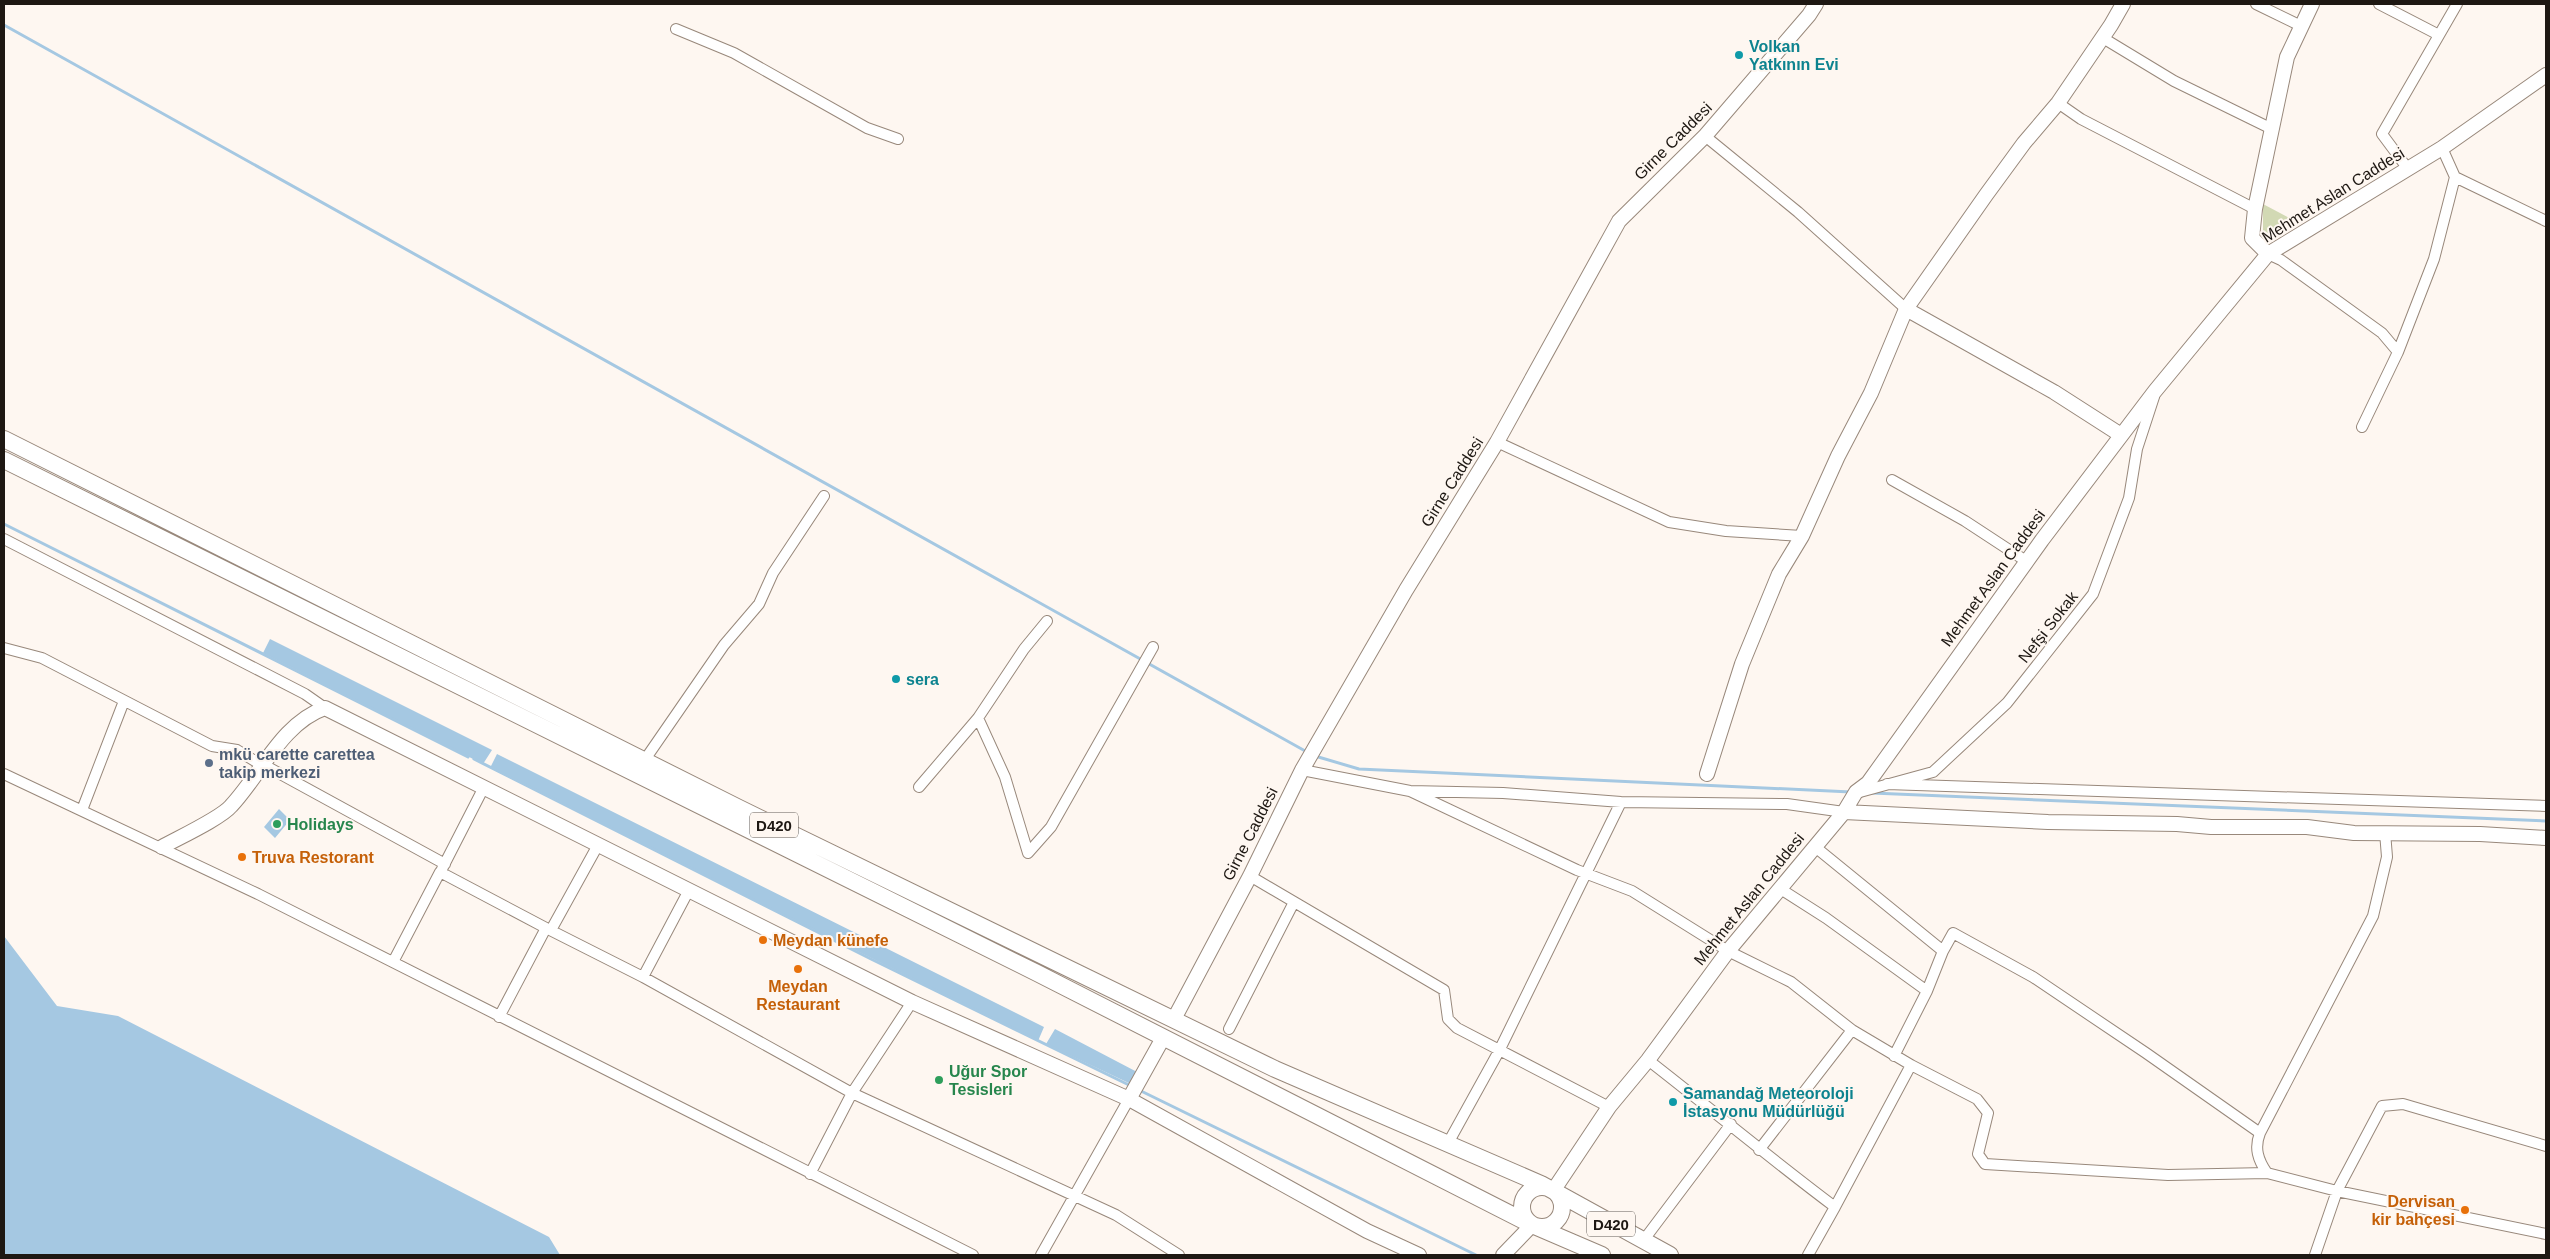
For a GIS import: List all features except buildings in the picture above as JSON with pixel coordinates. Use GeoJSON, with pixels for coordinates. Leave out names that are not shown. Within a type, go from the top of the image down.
{"type":"FeatureCollection","features":[{"type":"Feature","properties":{"kind":"main road","name":"D420"},"geometry":{"type":"LineString","coordinates":[[4,438],[644,761],[1275,1069],[1553,1191],[1670,1255]]}},
{"type":"Feature","properties":{"kind":"main road","name":"D420"},"geometry":{"type":"LineString","coordinates":[[4,460],[1037,972],[1163,1038],[1532,1224],[1602,1255]]}},
{"type":"Feature","properties":{"kind":"main road"},"geometry":{"type":"LineString","coordinates":[[1548,1188],[1553,1191],[1561,1200],[1562,1206],[1559,1218],[1544,1227],[1532,1224],[1524,1215],[1523,1203],[1525,1197],[1535,1189],[1548,1188]]}},
{"type":"Feature","properties":{"kind":"street","name":"Girne Caddesi"},"geometry":{"type":"LineString","coordinates":[[1174,1019],[1250,876],[1302,770],[1406,590],[1497,442],[1618,221],[1705,136],[1809,15],[1816,4]]}},
{"type":"Feature","properties":{"kind":"street"},"geometry":{"type":"LineString","coordinates":[[1707,774],[1742,664],[1779,574],[1802,536],[1838,456],[1871,393],[1906,309],[2024,143],[2058,103],[2103,38],[2123,4]]}},
{"type":"Feature","properties":{"kind":"street"},"geometry":{"type":"LineString","coordinates":[[2256,4],[2300,26]]}},
{"type":"Feature","properties":{"kind":"street"},"geometry":{"type":"LineString","coordinates":[[2312,4],[2287,57],[2256,209],[2252,238],[2268,254],[2281,260],[2382,334],[2398,352]]}},
{"type":"Feature","properties":{"kind":"street"},"geometry":{"type":"LineString","coordinates":[[2379,4],[2439,35]]}},
{"type":"Feature","properties":{"kind":"street"},"geometry":{"type":"LineString","coordinates":[[2408,169],[2382,134],[2457,4]]}},
{"type":"Feature","properties":{"kind":"street"},"geometry":{"type":"LineString","coordinates":[[676,29],[734,53],[867,128],[898,139]]}},
{"type":"Feature","properties":{"kind":"street"},"geometry":{"type":"LineString","coordinates":[[2103,38],[2174,81],[2272,129]]}},
{"type":"Feature","properties":{"kind":"street","name":"Mehmet Aslan Caddesi"},"geometry":{"type":"LineString","coordinates":[[1553,1191],[1609,1107],[1648,1060],[1728,951],[1844,812],[1856,792],[1868,783],[2026,562],[2121,435],[2268,254],[2442,148],[2546,75]]}},
{"type":"Feature","properties":{"kind":"street"},"geometry":{"type":"LineString","coordinates":[[2058,103],[2081,119],[2256,209]]}},
{"type":"Feature","properties":{"kind":"street"},"geometry":{"type":"LineString","coordinates":[[1705,136],[1798,212],[1906,309],[2054,392],[2121,435]]}},
{"type":"Feature","properties":{"kind":"street"},"geometry":{"type":"LineString","coordinates":[[2362,427],[2398,352],[2434,259],[2455,177],[2442,148]]}},
{"type":"Feature","properties":{"kind":"street"},"geometry":{"type":"LineString","coordinates":[[2455,177],[2546,221]]}},
{"type":"Feature","properties":{"kind":"street","name":"Nefşi Sokak"},"geometry":{"type":"LineString","coordinates":[[1856,792],[1933,772],[2007,704],[2092,594],[2129,498],[2137,449],[2155,391]]}},
{"type":"Feature","properties":{"kind":"street"},"geometry":{"type":"LineString","coordinates":[[1497,442],[1669,522],[1726,531],[1802,536]]}},
{"type":"Feature","properties":{"kind":"street"},"geometry":{"type":"LineString","coordinates":[[1892,480],[1965,521],[2026,562]]}},
{"type":"Feature","properties":{"kind":"street"},"geometry":{"type":"LineString","coordinates":[[644,761],[724,645],[758,604],[774,573],[824,496]]}},
{"type":"Feature","properties":{"kind":"street"},"geometry":{"type":"LineString","coordinates":[[4,539],[305,694],[325,708],[912,1002],[1129,1098],[1367,1231],[1419,1255]]}},
{"type":"Feature","properties":{"kind":"street"},"geometry":{"type":"LineString","coordinates":[[919,787],[978,718],[1024,649],[1047,621]]}},
{"type":"Feature","properties":{"kind":"street"},"geometry":{"type":"LineString","coordinates":[[978,718],[1005,777],[1028,853],[1052,826],[1153,647]]}},
{"type":"Feature","properties":{"kind":"street"},"geometry":{"type":"LineString","coordinates":[[4,648],[42,658],[212,746],[237,750],[548,929],[643,977],[852,1093],[1116,1215],[1180,1255]]}},
{"type":"Feature","properties":{"kind":"street"},"geometry":{"type":"LineString","coordinates":[[82,810],[124,701]]}},
{"type":"Feature","properties":{"kind":"street"},"geometry":{"type":"LineString","coordinates":[[162,847],[230,808],[296,725],[312,712],[325,708]]}},
{"type":"Feature","properties":{"kind":"street"},"geometry":{"type":"LineString","coordinates":[[1302,770],[1410,791],[1503,793],[1621,802],[1787,804],[1844,812],[2048,822],[2177,824],[2211,827],[2307,827],[2354,833],[2480,834],[2546,838]]}},
{"type":"Feature","properties":{"kind":"street"},"geometry":{"type":"LineString","coordinates":[[4,774],[162,847],[973,1255]]}},
{"type":"Feature","properties":{"kind":"street"},"geometry":{"type":"LineString","coordinates":[[1887,784],[2546,806]]}},
{"type":"Feature","properties":{"kind":"street"},"geometry":{"type":"LineString","coordinates":[[393,962],[484,787]]}},
{"type":"Feature","properties":{"kind":"street"},"geometry":{"type":"LineString","coordinates":[[1410,791],[1587,874],[1632,891],[1728,951],[1791,982],[1852,1030],[1894,1056],[1977,1099],[1988,1113],[1978,1154],[1985,1164],[2159,1175],[2268,1173],[2338,1191],[2546,1234]]}},
{"type":"Feature","properties":{"kind":"street"},"geometry":{"type":"LineString","coordinates":[[1447,1145],[1499,1051],[1621,802]]}},
{"type":"Feature","properties":{"kind":"street"},"geometry":{"type":"LineString","coordinates":[[2268,1173],[2260,1162],[2255,1144],[2373,916],[2387,857],[2385,832]]}},
{"type":"Feature","properties":{"kind":"street"},"geometry":{"type":"LineString","coordinates":[[499,1017],[598,845]]}},
{"type":"Feature","properties":{"kind":"street"},"geometry":{"type":"LineString","coordinates":[[1814,846],[1943,951]]}},
{"type":"Feature","properties":{"kind":"street"},"geometry":{"type":"LineString","coordinates":[[1250,876],[1444,990],[1449,1022],[1499,1051],[1609,1107]]}},
{"type":"Feature","properties":{"kind":"street"},"geometry":{"type":"LineString","coordinates":[[1779,888],[1826,918],[1927,991]]}},
{"type":"Feature","properties":{"kind":"street"},"geometry":{"type":"LineString","coordinates":[[643,977],[689,890]]}},
{"type":"Feature","properties":{"kind":"street"},"geometry":{"type":"LineString","coordinates":[[1229,1029],[1294,902]]}},
{"type":"Feature","properties":{"kind":"street"},"geometry":{"type":"LineString","coordinates":[[1894,1056],[1927,991],[1952,933],[2033,977],[2146,1052],[2260,1133]]}},
{"type":"Feature","properties":{"kind":"street"},"geometry":{"type":"LineString","coordinates":[[810,1174],[852,1093],[912,1002]]}},
{"type":"Feature","properties":{"kind":"street"},"geometry":{"type":"LineString","coordinates":[[1759,1150],[1852,1030]]}},
{"type":"Feature","properties":{"kind":"street"},"geometry":{"type":"LineString","coordinates":[[1041,1255],[1163,1038]]}},
{"type":"Feature","properties":{"kind":"street"},"geometry":{"type":"LineString","coordinates":[[1648,1060],[1731,1124],[1759,1150],[1835,1207]]}},
{"type":"Feature","properties":{"kind":"street"},"geometry":{"type":"LineString","coordinates":[[1808,1255],[1911,1066]]}},
{"type":"Feature","properties":{"kind":"street"},"geometry":{"type":"LineString","coordinates":[[2314,1255],[2338,1191],[2382,1106],[2402,1104],[2546,1146]]}},
{"type":"Feature","properties":{"kind":"street"},"geometry":{"type":"LineString","coordinates":[[1643,1241],[1731,1124]]}},
{"type":"Feature","properties":{"kind":"street"},"geometry":{"type":"LineString","coordinates":[[1504,1255],[1532,1224]]}},
{"type":"Feature","properties":{"kind":"green space"},"geometry":{"type":"Polygon","coordinates":[[[2263,204],[2293,220],[2263,238],[2263,204]]]}},
{"type":"Feature","properties":{"kind":"water"},"geometry":{"type":"Polygon","coordinates":[[[270,639],[492,750],[483,764],[263,653],[270,639]]]}},
{"type":"Feature","properties":{"kind":"water"},"geometry":{"type":"Polygon","coordinates":[[[497,754],[1044,1027],[1038,1041],[490,768],[497,754]]]}},
{"type":"Feature","properties":{"kind":"water","name":"Holidays"},"geometry":{"type":"Polygon","coordinates":[[[279,809],[290,820],[275,838],[264,827],[279,809]]]}},
{"type":"Feature","properties":{"kind":"water"},"geometry":{"type":"Polygon","coordinates":[[[4,936],[57,1006],[118,1016],[549,1237],[560,1255],[4,1255],[4,936]]]}},
{"type":"Feature","properties":{"kind":"water"},"geometry":{"type":"Polygon","coordinates":[[[1055,1029],[1139,1073],[1133,1085],[1046,1044],[1055,1029]]]}},
{"type":"Feature","properties":{"kind":"waterway"},"geometry":{"type":"LineString","coordinates":[[4,25],[1307,752]]}},
{"type":"Feature","properties":{"kind":"waterway"},"geometry":{"type":"LineString","coordinates":[[4,524],[468,757]]}},
{"type":"Feature","properties":{"kind":"waterway"},"geometry":{"type":"LineString","coordinates":[[1315,756],[1359,769],[1851,792]]}},
{"type":"Feature","properties":{"kind":"waterway"},"geometry":{"type":"LineString","coordinates":[[474,759],[871,959],[1131,1086]]}},
{"type":"Feature","properties":{"kind":"waterway"},"geometry":{"type":"LineString","coordinates":[[1872,793],[2546,821]]}},
{"type":"Feature","properties":{"kind":"waterway"},"geometry":{"type":"LineString","coordinates":[[1139,1090],[1476,1255]]}},
{"type":"Feature","properties":{"kind":"place","name":"Volkan Yatkının Evi"},"geometry":{"type":"Point","coordinates":[1739,55]}},
{"type":"Feature","properties":{"kind":"place","name":"sera"},"geometry":{"type":"Point","coordinates":[896,679]}},
{"type":"Feature","properties":{"kind":"place","name":"mkü carette carettea takip merkezi"},"geometry":{"type":"Point","coordinates":[209,763]}},
{"type":"Feature","properties":{"kind":"place","name":"Holidays"},"geometry":{"type":"Point","coordinates":[277,824]}},
{"type":"Feature","properties":{"kind":"place","name":"Truva Restorant"},"geometry":{"type":"Point","coordinates":[242,857]}},
{"type":"Feature","properties":{"kind":"place","name":"Meydan künefe"},"geometry":{"type":"Point","coordinates":[763,940]}},
{"type":"Feature","properties":{"kind":"place","name":"Meydan Restaurant"},"geometry":{"type":"Point","coordinates":[798,969]}},
{"type":"Feature","properties":{"kind":"place","name":"Uğur Spor Tesisleri"},"geometry":{"type":"Point","coordinates":[939,1080]}},
{"type":"Feature","properties":{"kind":"place","name":"Samandağ Meteoroloji İstasyonu Müdürlüğü"},"geometry":{"type":"Point","coordinates":[1673,1102]}},
{"type":"Feature","properties":{"kind":"place","name":"Dervisan kir bahçesi"},"geometry":{"type":"Point","coordinates":[2465,1210]}}]}
